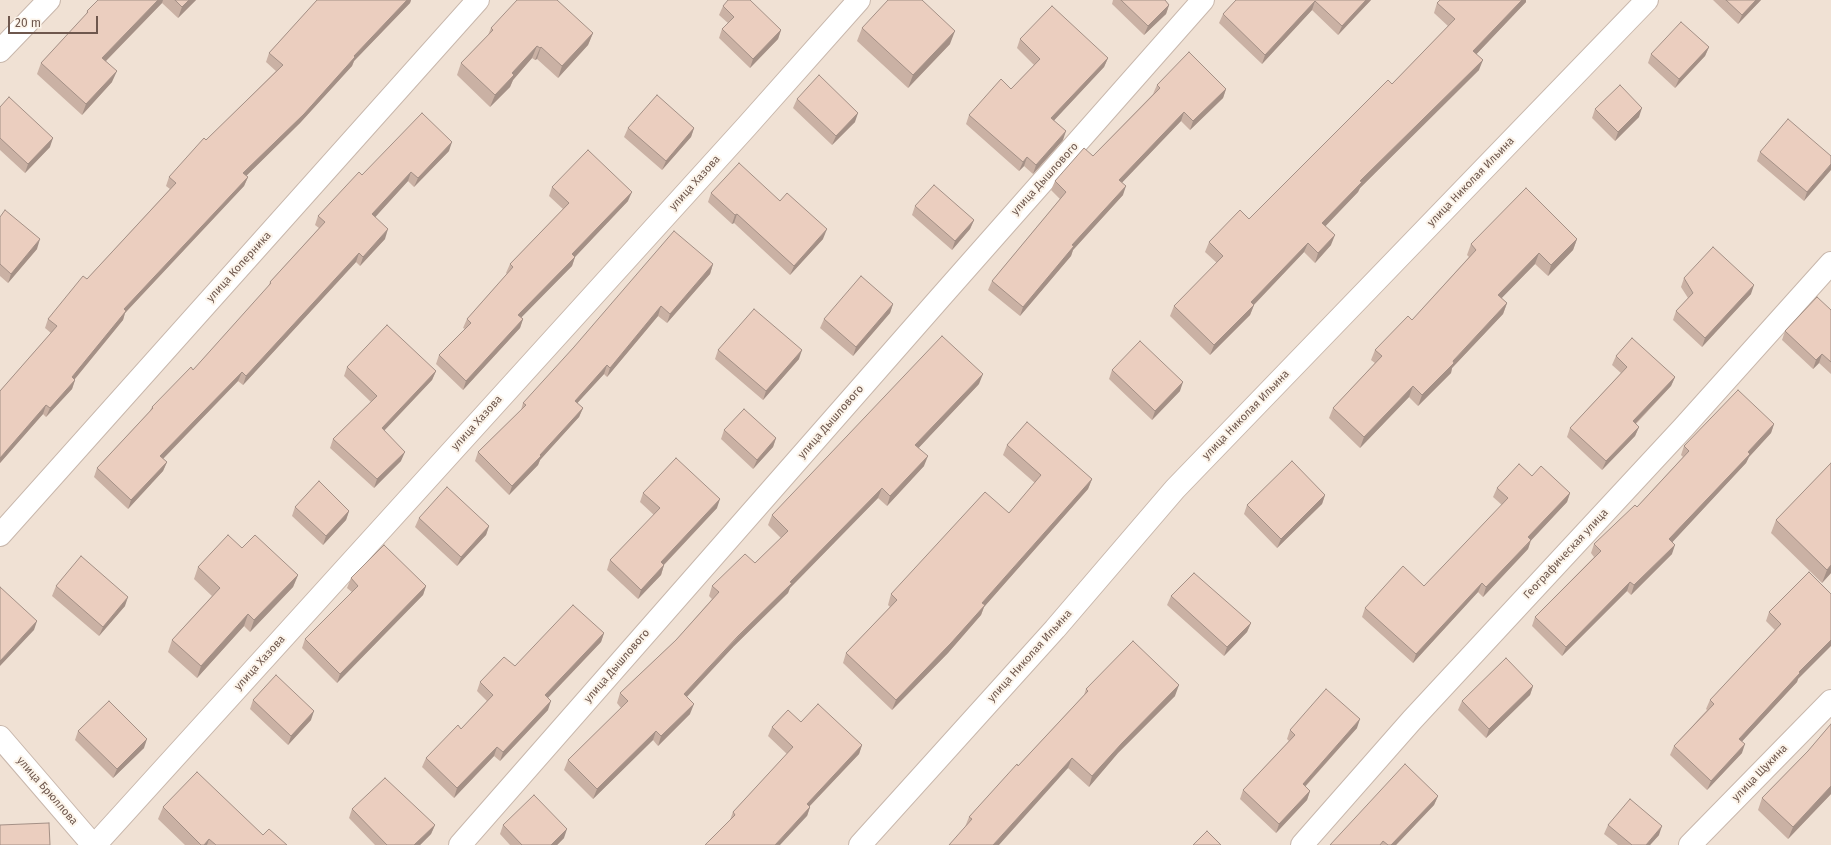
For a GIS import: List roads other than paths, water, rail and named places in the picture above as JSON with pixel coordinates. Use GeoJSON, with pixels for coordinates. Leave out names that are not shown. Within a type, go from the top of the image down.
{"type":"FeatureCollection","features":[{"type":"Feature","properties":{"kind":"street"},"geometry":{"type":"LineString","coordinates":[[0,51],[49,0]]}},
{"type":"Feature","properties":{"kind":"street","name":"улица Коперника"},"geometry":{"type":"LineString","coordinates":[[0,535],[478,0]]}},
{"type":"Feature","properties":{"kind":"street","name":"улица Хазова"},"geometry":{"type":"LineString","coordinates":[[94,845],[747,126],[859,0]]}},
{"type":"Feature","properties":{"kind":"street","name":"улица Дышлового"},"geometry":{"type":"LineString","coordinates":[[460,845],[933,305],[1203,0]]}},
{"type":"Feature","properties":{"kind":"street","name":"улица Николая Ильина"},"geometry":{"type":"LineString","coordinates":[[860,845],[1055,629],[1175,489],[1648,0]]}},
{"type":"Feature","properties":{"kind":"street","name":"Географическая улица"},"geometry":{"type":"LineString","coordinates":[[1302,845],[1412,720],[1683,428],[1831,263]]}},
{"type":"Feature","properties":{"kind":"street","name":"улица Щукина"},"geometry":{"type":"LineString","coordinates":[[1690,845],[1831,701]]}},
{"type":"Feature","properties":{"kind":"street","name":"улица Брюллова"},"geometry":{"type":"LineString","coordinates":[[0,737],[94,845]]}}]}
